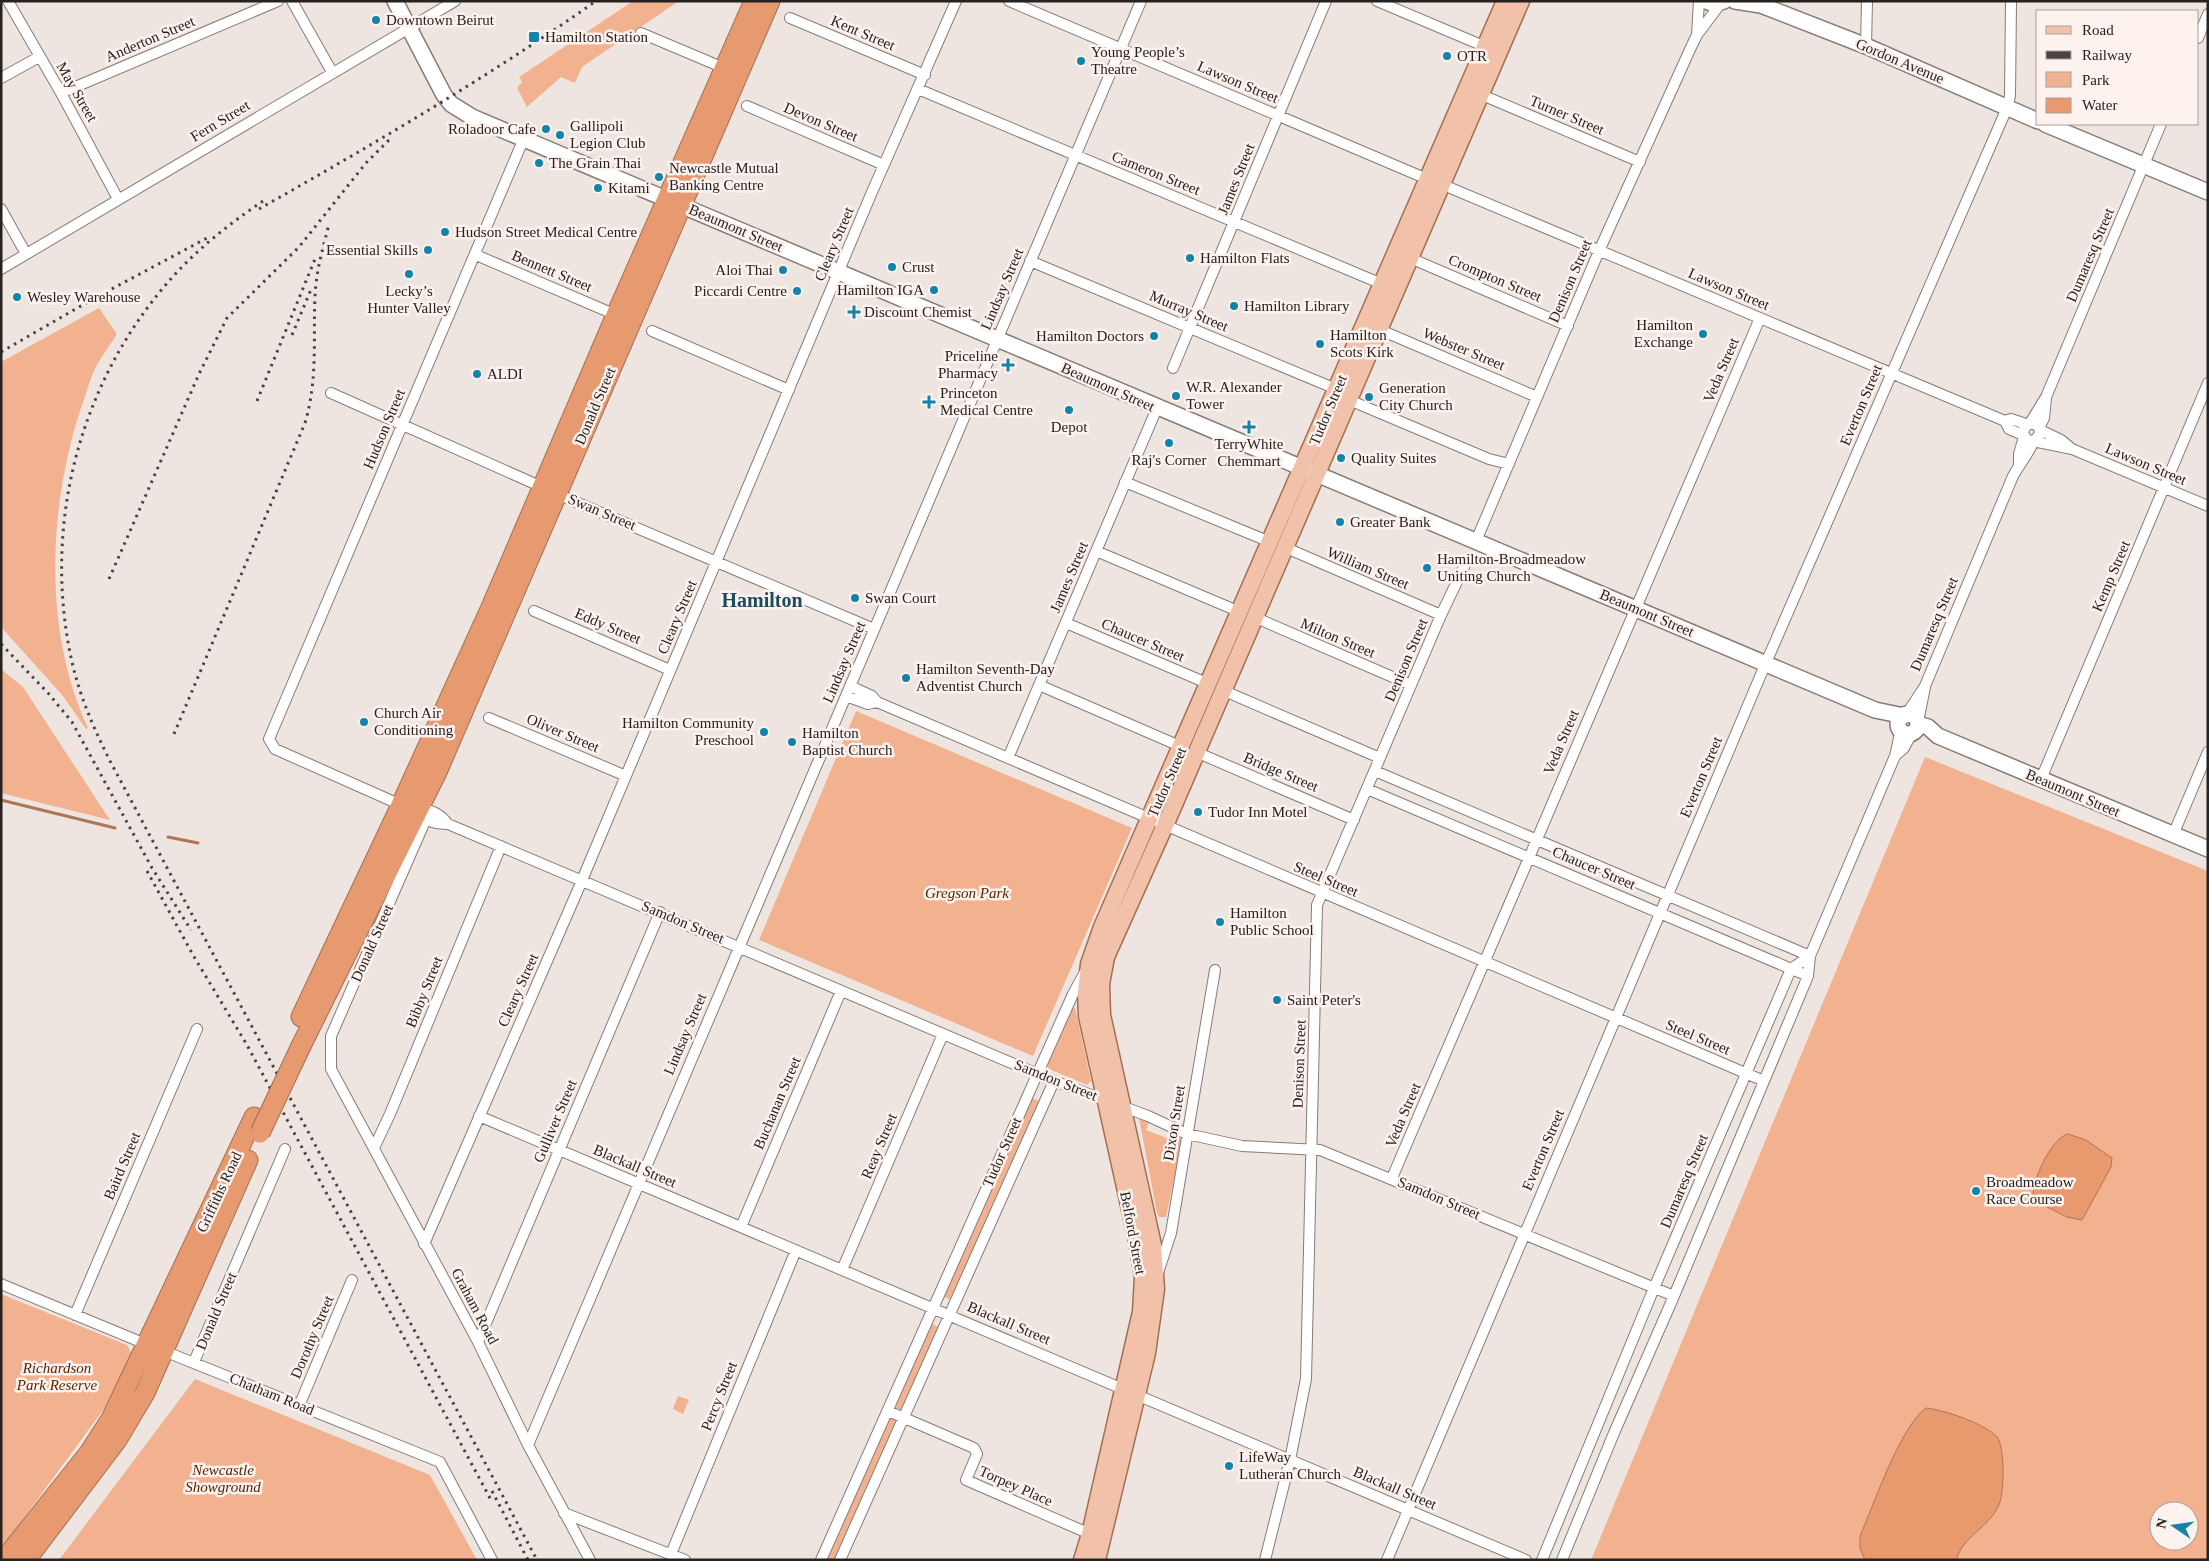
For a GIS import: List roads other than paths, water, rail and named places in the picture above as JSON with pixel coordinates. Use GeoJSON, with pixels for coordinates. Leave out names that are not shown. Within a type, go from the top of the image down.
{"type":"FeatureCollection","features":[{"type":"Feature","properties":{"kind":"highway","name":"Donald Street"},"geometry":{"type":"LineString","coordinates":[[550,490],[616,315],[675,202],[724,68],[754,1]]}},
{"type":"Feature","properties":{"kind":"highway","name":"Donald Street"},"geometry":{"type":"LineString","coordinates":[[416,812],[550,490],[675,202],[770,1]]}},
{"type":"Feature","properties":{"kind":"highway","name":"Griffiths Road"},"geometry":{"type":"LineString","coordinates":[[4,1560],[89,1453],[156,1348],[297,1040],[416,812]]}},
{"type":"Feature","properties":{"kind":"highway","name":"Griffiths Road"},"geometry":{"type":"LineString","coordinates":[[26,1560],[117,1440],[145,1392],[156,1348]]}},
{"type":"Feature","properties":{"kind":"main road","name":"Beaumont Street"},"geometry":{"type":"LineString","coordinates":[[395,1],[438,86],[451,104],[472,117],[997,338],[1157,408],[1766,663],[1876,710],[1930,737],[1938,736],[2208,850]]}},
{"type":"Feature","properties":{"kind":"main road","name":"Tudor Street"},"geometry":{"type":"LineString","coordinates":[[1343,394],[1378,329],[1410,258],[1434,182],[1505,1]]}},
{"type":"Feature","properties":{"kind":"main road","name":"Tudor Street"},"geometry":{"type":"LineString","coordinates":[[1101,1000],[1102,976],[1106,957],[1158,823],[1343,394],[1382,284],[1434,182],[1482,95],[1521,1]]}},
{"type":"Feature","properties":{"kind":"main road","name":"Gordon Avenue"},"geometry":{"type":"LineString","coordinates":[[1722,2],[1759,3],[1866,46],[2036,120]]}},
{"type":"Feature","properties":{"kind":"main road"},"geometry":{"type":"LineString","coordinates":[[2047,125],[2208,192]]}},
{"type":"Feature","properties":{"kind":"main road","name":"Tudor Street"},"geometry":{"type":"LineString","coordinates":[[1089,964],[1102,926],[1158,823]]}},
{"type":"Feature","properties":{"kind":"main road","name":"Belford Street"},"geometry":{"type":"LineString","coordinates":[[1089,964],[1087,1016],[1104,1100],[1137,1241],[1143,1277],[1141,1312],[1130,1392],[1097,1560]]}},
{"type":"Feature","properties":{"kind":"main road","name":"Belford Street"},"geometry":{"type":"LineString","coordinates":[[1082,1560],[1130,1392],[1153,1324],[1156,1279],[1152,1245],[1101,1000]]}},
{"type":"Feature","properties":{"kind":"street","name":"May Street"},"geometry":{"type":"LineString","coordinates":[[8,1],[61,93],[118,199]]}},
{"type":"Feature","properties":{"kind":"street","name":"Anderton Street"},"geometry":{"type":"LineString","coordinates":[[61,93],[278,1]]}},
{"type":"Feature","properties":{"kind":"street"},"geometry":{"type":"LineString","coordinates":[[292,1],[332,72]]}},
{"type":"Feature","properties":{"kind":"street","name":"Fern Street"},"geometry":{"type":"LineString","coordinates":[[1,269],[455,1]]}},
{"type":"Feature","properties":{"kind":"street","name":"Cleary Street"},"geometry":{"type":"LineString","coordinates":[[424,1244],[582,880],[884,165],[956,1]]}},
{"type":"Feature","properties":{"kind":"street","name":"Lawson Street"},"geometry":{"type":"LineString","coordinates":[[1009,1],[1434,182],[1891,373],[2005,420],[2012,419],[2034,426],[2061,440],[2072,449],[2208,506]]}},
{"type":"Feature","properties":{"kind":"street","name":"Lindsay Street"},"geometry":{"type":"LineString","coordinates":[[528,1445],[1141,1]]}},
{"type":"Feature","properties":{"kind":"street","name":"James Street"},"geometry":{"type":"LineString","coordinates":[[1173,368],[1326,1]]}},
{"type":"Feature","properties":{"kind":"street"},"geometry":{"type":"LineString","coordinates":[[1377,1],[1486,47]]}},
{"type":"Feature","properties":{"kind":"street","name":"Denison Street"},"geometry":{"type":"LineString","coordinates":[[1697,35],[1699,1]]}},
{"type":"Feature","properties":{"kind":"street"},"geometry":{"type":"LineString","coordinates":[[1866,46],[1867,1]]}},
{"type":"Feature","properties":{"kind":"street","name":"Everton Street"},"geometry":{"type":"LineString","coordinates":[[1387,1560],[1523,1234],[1766,663],[2007,108],[2010,96],[2010,1]]}},
{"type":"Feature","properties":{"kind":"street","name":"Denison Street"},"geometry":{"type":"LineString","coordinates":[[1476,541],[1599,251],[1697,35],[1722,2]]}},
{"type":"Feature","properties":{"kind":"street"},"geometry":{"type":"LineString","coordinates":[[2199,36],[2208,14]]}},
{"type":"Feature","properties":{"kind":"street","name":"Kent Street"},"geometry":{"type":"LineString","coordinates":[[790,18],[925,75]]}},
{"type":"Feature","properties":{"kind":"street"},"geometry":{"type":"LineString","coordinates":[[641,33],[724,68]]}},
{"type":"Feature","properties":{"kind":"street"},"geometry":{"type":"LineString","coordinates":[[1,78],[39,57]]}},
{"type":"Feature","properties":{"kind":"street","name":"Cameron Street"},"geometry":{"type":"LineString","coordinates":[[918,90],[1382,284]]}},
{"type":"Feature","properties":{"kind":"street","name":"Turner Street"},"geometry":{"type":"LineString","coordinates":[[1482,95],[1640,162]]}},
{"type":"Feature","properties":{"kind":"street","name":"Devon Street"},"geometry":{"type":"LineString","coordinates":[[747,106],[884,165]]}},
{"type":"Feature","properties":{"kind":"street","name":"Dumaresq Street"},"geometry":{"type":"LineString","coordinates":[[2034,426],[2161,125]]}},
{"type":"Feature","properties":{"kind":"street","name":"Hudson Street"},"geometry":{"type":"LineString","coordinates":[[270,733],[476,255],[524,138]]}},
{"type":"Feature","properties":{"kind":"street"},"geometry":{"type":"LineString","coordinates":[[1,209],[26,254]]}},
{"type":"Feature","properties":{"kind":"street","name":"Bennett Street"},"geometry":{"type":"LineString","coordinates":[[476,255],[616,315]]}},
{"type":"Feature","properties":{"kind":"street","name":"Crompton Street"},"geometry":{"type":"LineString","coordinates":[[1410,258],[1568,326]]}},
{"type":"Feature","properties":{"kind":"street","name":"Murray Street"},"geometry":{"type":"LineString","coordinates":[[1030,261],[1190,328],[1489,459],[1509,464]]}},
{"type":"Feature","properties":{"kind":"street","name":"Veda Street"},"geometry":{"type":"LineString","coordinates":[[1392,1178],[1634,608],[1760,318]]}},
{"type":"Feature","properties":{"kind":"street","name":"Webster Street"},"geometry":{"type":"LineString","coordinates":[[1378,329],[1537,397]]}},
{"type":"Feature","properties":{"kind":"street"},"geometry":{"type":"LineString","coordinates":[[652,332],[789,390]]}},
{"type":"Feature","properties":{"kind":"street","name":"Kemp Street"},"geometry":{"type":"LineString","coordinates":[[2041,779],[2208,383]]}},
{"type":"Feature","properties":{"kind":"street","name":"Swan Street"},"geometry":{"type":"LineString","coordinates":[[331,393],[402,426],[874,629]]}},
{"type":"Feature","properties":{"kind":"street","name":"James Street"},"geometry":{"type":"LineString","coordinates":[[1008,758],[1157,408]]}},
{"type":"Feature","properties":{"kind":"street","name":"Lawson Street"},"geometry":{"type":"LineString","coordinates":[[2005,420],[2009,428],[2023,436]]}},
{"type":"Feature","properties":{"kind":"street"},"geometry":{"type":"LineString","coordinates":[[2034,426],[2039,436],[2035,440],[2028,440],[2023,436],[2023,428],[2034,426]]}},
{"type":"Feature","properties":{"kind":"street","name":"Dumaresq Street"},"geometry":{"type":"LineString","coordinates":[[1562,1560],[1808,976],[1810,956],[1895,756],[1904,748],[1909,725],[2019,464],[2023,436]]}},
{"type":"Feature","properties":{"kind":"street","name":"Lawson Street"},"geometry":{"type":"LineString","coordinates":[[2035,440],[2058,448],[2072,449]]}},
{"type":"Feature","properties":{"kind":"street","name":"Dumaresq Street"},"geometry":{"type":"LineString","coordinates":[[2019,464],[2027,457],[2035,440]]}},
{"type":"Feature","properties":{"kind":"street","name":"William Street"},"geometry":{"type":"LineString","coordinates":[[1125,482],[1441,615]]}},
{"type":"Feature","properties":{"kind":"street","name":"Milton Street"},"geometry":{"type":"LineString","coordinates":[[1096,551],[1411,685]]}},
{"type":"Feature","properties":{"kind":"street","name":"Denison Street"},"geometry":{"type":"LineString","coordinates":[[1264,1560],[1290,1460],[1306,1380],[1317,905],[1441,615],[1465,565]]}},
{"type":"Feature","properties":{"kind":"street","name":"Eddy Street"},"geometry":{"type":"LineString","coordinates":[[534,611],[670,670]]}},
{"type":"Feature","properties":{"kind":"street","name":"Chaucer Street"},"geometry":{"type":"LineString","coordinates":[[1066,623],[1380,758]]}},
{"type":"Feature","properties":{"kind":"street","name":"Bridge Street"},"geometry":{"type":"LineString","coordinates":[[1039,685],[1354,820]]}},
{"type":"Feature","properties":{"kind":"street","name":"Steel Street"},"geometry":{"type":"LineString","coordinates":[[848,691],[872,696],[876,702],[1322,894],[1764,1081]]}},
{"type":"Feature","properties":{"kind":"street","name":"Oliver Street"},"geometry":{"type":"LineString","coordinates":[[489,718],[626,776]]}},
{"type":"Feature","properties":{"kind":"street","name":"Samdon Street"},"geometry":{"type":"LineString","coordinates":[[270,733],[269,739],[275,749],[416,812],[426,809],[442,816],[448,824],[660,912],[1054,1081],[1122,1106],[1187,1134],[1242,1146],[1320,1150],[1392,1178],[1674,1296]]}},
{"type":"Feature","properties":{"kind":"street"},"geometry":{"type":"LineString","coordinates":[[2173,835],[2208,752]]}},
{"type":"Feature","properties":{"kind":"street","name":"Chaucer Street"},"geometry":{"type":"LineString","coordinates":[[1375,771],[1810,956]]}},
{"type":"Feature","properties":{"kind":"street","name":"Chaucer Street"},"geometry":{"type":"LineString","coordinates":[[1367,789],[1808,976]]}},
{"type":"Feature","properties":{"kind":"street","name":"Donald Street"},"geometry":{"type":"LineString","coordinates":[[331,1069],[331,1036],[416,812]]}},
{"type":"Feature","properties":{"kind":"street","name":"Bibby Street"},"geometry":{"type":"LineString","coordinates":[[374,1148],[390,1114],[501,846]]}},
{"type":"Feature","properties":{"kind":"street","name":"Gulliver Street"},"geometry":{"type":"LineString","coordinates":[[478,1342],[660,912]]}},
{"type":"Feature","properties":{"kind":"street"},"geometry":{"type":"LineString","coordinates":[[1792,969],[1810,956]]}},
{"type":"Feature","properties":{"kind":"street","name":"Tudor Street"},"geometry":{"type":"LineString","coordinates":[[821,1560],[1037,1073],[1073,994],[1089,964]]}},
{"type":"Feature","properties":{"kind":"street","name":"Dumaresq Street"},"geometry":{"type":"LineString","coordinates":[[1542,1560],[1654,1288],[1792,969]]}},
{"type":"Feature","properties":{"kind":"street","name":"Dixon Street"},"geometry":{"type":"LineString","coordinates":[[1156,1279],[1171,1233],[1214,970]]}},
{"type":"Feature","properties":{"kind":"street","name":"Buchanan Street"},"geometry":{"type":"LineString","coordinates":[[741,1227],[841,991]]}},
{"type":"Feature","properties":{"kind":"street","name":"Baird Street"},"geometry":{"type":"LineString","coordinates":[[75,1315],[197,1029]]}},
{"type":"Feature","properties":{"kind":"street","name":"Reay Street"},"geometry":{"type":"LineString","coordinates":[[842,1270],[943,1034]]}},
{"type":"Feature","properties":{"kind":"street","name":"Graham Road"},"geometry":{"type":"LineString","coordinates":[[331,1069],[478,1342],[528,1445],[590,1560]]}},
{"type":"Feature","properties":{"kind":"street","name":"Tudor Street"},"geometry":{"type":"LineString","coordinates":[[840,1560],[1054,1081]]}},
{"type":"Feature","properties":{"kind":"street","name":"Blackall Street"},"geometry":{"type":"LineString","coordinates":[[479,1116],[950,1314],[1526,1560]]}},
{"type":"Feature","properties":{"kind":"street","name":"Donald Street"},"geometry":{"type":"LineString","coordinates":[[194,1362],[285,1149]]}},
{"type":"Feature","properties":{"kind":"street","name":"Percy Street"},"geometry":{"type":"LineString","coordinates":[[670,1554],[796,1250]]}},
{"type":"Feature","properties":{"kind":"street","name":"Dorothy Street"},"geometry":{"type":"LineString","coordinates":[[299,1406],[352,1280]]}},
{"type":"Feature","properties":{"kind":"street","name":"Chatham Road"},"geometry":{"type":"LineString","coordinates":[[1,1284],[440,1462],[492,1560]]}},
{"type":"Feature","properties":{"kind":"street","name":"Torpey Place"},"geometry":{"type":"LineString","coordinates":[[888,1411],[974,1448],[977,1454],[966,1480],[1090,1534]]}},
{"type":"Feature","properties":{"kind":"street"},"geometry":{"type":"LineString","coordinates":[[1596,1426],[1614,1433]]}},
{"type":"Feature","properties":{"kind":"street"},"geometry":{"type":"LineString","coordinates":[[564,1513],[685,1560]]}},
{"type":"Feature","properties":{"kind":"water"},"geometry":{"type":"Polygon","coordinates":[[[2068,1134],[2086,1140],[2112,1158],[2111,1167],[2082,1220],[2067,1217],[2033,1200],[2035,1183],[2043,1162],[2055,1143],[2068,1134]]]}},
{"type":"Feature","properties":{"kind":"water"},"geometry":{"type":"Polygon","coordinates":[[[1926,1408],[1943,1411],[1963,1418],[1983,1427],[1997,1437],[2000,1442],[2003,1469],[2000,1502],[1989,1520],[1963,1546],[1956,1560],[1865,1560],[1860,1548],[1860,1536],[1880,1486],[1897,1448],[1916,1418],[1926,1408]]]}},
{"type":"Feature","properties":{"kind":"waterway"},"geometry":{"type":"LineString","coordinates":[[1,800],[115,828]]}},
{"type":"Feature","properties":{"kind":"waterway"},"geometry":{"type":"LineString","coordinates":[[168,837],[198,843]]}},
{"type":"Feature","properties":{"kind":"railway"},"geometry":{"type":"LineString","coordinates":[[259,209],[430,109],[596,1]]}},
{"type":"Feature","properties":{"kind":"railway"},"geometry":{"type":"LineString","coordinates":[[109,579],[199,374],[227,318],[299,247],[366,163],[392,137]]}},
{"type":"Feature","properties":{"kind":"railway"},"geometry":{"type":"LineString","coordinates":[[263,201],[213,238],[169,281],[137,322],[111,366],[90,412],[75,460],[66,510],[62,561],[64,611],[72,662],[88,713],[110,761],[537,1560]]}},
{"type":"Feature","properties":{"kind":"railway"},"geometry":{"type":"LineString","coordinates":[[174,734],[305,423],[312,391],[317,278],[329,224]]}},
{"type":"Feature","properties":{"kind":"railway"},"geometry":{"type":"LineString","coordinates":[[1,352],[93,299],[207,238]]}},
{"type":"Feature","properties":{"kind":"railway"},"geometry":{"type":"LineString","coordinates":[[257,401],[315,259]]}},
{"type":"Feature","properties":{"kind":"railway"},"geometry":{"type":"LineString","coordinates":[[292,335],[312,287]]}},
{"type":"Feature","properties":{"kind":"railway"},"geometry":{"type":"LineString","coordinates":[[1,644],[48,693],[72,722],[152,868],[191,930]]}},
{"type":"Feature","properties":{"kind":"railway"},"geometry":{"type":"LineString","coordinates":[[147,871],[193,955],[247,1045],[491,1500]]}},
{"type":"Feature","properties":{"kind":"railway"},"geometry":{"type":"LineString","coordinates":[[492,1491],[528,1560]]}},
{"type":"Feature","properties":{"kind":"place","name":"Downtown Beirut"},"geometry":{"type":"Point","coordinates":[376,20]}},
{"type":"Feature","properties":{"kind":"place","name":"Hamilton Station"},"geometry":{"type":"Point","coordinates":[534,37]}},
{"type":"Feature","properties":{"kind":"place","name":"OTR"},"geometry":{"type":"Point","coordinates":[1447,56]}},
{"type":"Feature","properties":{"kind":"place","name":"Young People’s Theatre"},"geometry":{"type":"Point","coordinates":[1081,61]}},
{"type":"Feature","properties":{"kind":"place","name":"Roladoor Cafe"},"geometry":{"type":"Point","coordinates":[546,129]}},
{"type":"Feature","properties":{"kind":"place","name":"Gallipoli Legion Club"},"geometry":{"type":"Point","coordinates":[560,135]}},
{"type":"Feature","properties":{"kind":"place","name":"The Grain Thai"},"geometry":{"type":"Point","coordinates":[539,163]}},
{"type":"Feature","properties":{"kind":"place","name":"Newcastle Mutual Banking Centre"},"geometry":{"type":"Point","coordinates":[659,177]}},
{"type":"Feature","properties":{"kind":"place","name":"Kitami"},"geometry":{"type":"Point","coordinates":[598,188]}},
{"type":"Feature","properties":{"kind":"place","name":"Hudson Street Medical Centre"},"geometry":{"type":"Point","coordinates":[445,232]}},
{"type":"Feature","properties":{"kind":"place","name":"Essential Skills"},"geometry":{"type":"Point","coordinates":[428,250]}},
{"type":"Feature","properties":{"kind":"place","name":"Hamilton Flats"},"geometry":{"type":"Point","coordinates":[1190,258]}},
{"type":"Feature","properties":{"kind":"place","name":"Crust"},"geometry":{"type":"Point","coordinates":[892,267]}},
{"type":"Feature","properties":{"kind":"place","name":"Aloi Thai"},"geometry":{"type":"Point","coordinates":[783,270]}},
{"type":"Feature","properties":{"kind":"place","name":"Lecky’s Hunter Valley"},"geometry":{"type":"Point","coordinates":[409,274]}},
{"type":"Feature","properties":{"kind":"place","name":"Hamilton IGA"},"geometry":{"type":"Point","coordinates":[934,290]}},
{"type":"Feature","properties":{"kind":"place","name":"Piccardi Centre"},"geometry":{"type":"Point","coordinates":[797,291]}},
{"type":"Feature","properties":{"kind":"place","name":"Wesley Warehouse"},"geometry":{"type":"Point","coordinates":[17,297]}},
{"type":"Feature","properties":{"kind":"place","name":"Hamilton Library"},"geometry":{"type":"Point","coordinates":[1234,306]}},
{"type":"Feature","properties":{"kind":"place","name":"Discount Chemist"},"geometry":{"type":"Point","coordinates":[854,312]}},
{"type":"Feature","properties":{"kind":"place","name":"Hamilton Exchange"},"geometry":{"type":"Point","coordinates":[1703,334]}},
{"type":"Feature","properties":{"kind":"place","name":"Hamilton Doctors"},"geometry":{"type":"Point","coordinates":[1154,336]}},
{"type":"Feature","properties":{"kind":"place","name":"Hamilton Scots Kirk"},"geometry":{"type":"Point","coordinates":[1320,344]}},
{"type":"Feature","properties":{"kind":"place","name":"Priceline Pharmacy"},"geometry":{"type":"Point","coordinates":[1008,365]}},
{"type":"Feature","properties":{"kind":"place","name":"ALDI"},"geometry":{"type":"Point","coordinates":[477,374]}},
{"type":"Feature","properties":{"kind":"place","name":"W.R. Alexander Tower"},"geometry":{"type":"Point","coordinates":[1176,396]}},
{"type":"Feature","properties":{"kind":"place","name":"Generation City Church"},"geometry":{"type":"Point","coordinates":[1369,397]}},
{"type":"Feature","properties":{"kind":"place","name":"Princeton Medical Centre"},"geometry":{"type":"Point","coordinates":[929,402]}},
{"type":"Feature","properties":{"kind":"place","name":"Depot"},"geometry":{"type":"Point","coordinates":[1069,410]}},
{"type":"Feature","properties":{"kind":"place","name":"TerryWhite Chemmart"},"geometry":{"type":"Point","coordinates":[1249,427]}},
{"type":"Feature","properties":{"kind":"place","name":"Raj's Corner"},"geometry":{"type":"Point","coordinates":[1169,443]}},
{"type":"Feature","properties":{"kind":"place","name":"Quality Suites"},"geometry":{"type":"Point","coordinates":[1341,458]}},
{"type":"Feature","properties":{"kind":"place","name":"Greater Bank"},"geometry":{"type":"Point","coordinates":[1340,522]}},
{"type":"Feature","properties":{"kind":"place","name":"Hamilton-Broadmeadow Uniting Church"},"geometry":{"type":"Point","coordinates":[1427,568]}},
{"type":"Feature","properties":{"kind":"place","name":"Swan Court"},"geometry":{"type":"Point","coordinates":[855,598]}},
{"type":"Feature","properties":{"kind":"place","name":"Hamilton Seventh-Day Adventist Church"},"geometry":{"type":"Point","coordinates":[906,678]}},
{"type":"Feature","properties":{"kind":"place","name":"Church Air Conditioning"},"geometry":{"type":"Point","coordinates":[364,722]}},
{"type":"Feature","properties":{"kind":"place","name":"Hamilton Community Preschool"},"geometry":{"type":"Point","coordinates":[764,732]}},
{"type":"Feature","properties":{"kind":"place","name":"Hamilton Baptist Church"},"geometry":{"type":"Point","coordinates":[792,742]}},
{"type":"Feature","properties":{"kind":"place","name":"Tudor Inn Motel"},"geometry":{"type":"Point","coordinates":[1198,812]}},
{"type":"Feature","properties":{"kind":"place","name":"Hamilton Public School"},"geometry":{"type":"Point","coordinates":[1220,922]}},
{"type":"Feature","properties":{"kind":"place","name":"Saint Peter's"},"geometry":{"type":"Point","coordinates":[1277,1000]}},
{"type":"Feature","properties":{"kind":"place","name":"Broadmeadow Race Course"},"geometry":{"type":"Point","coordinates":[1976,1191]}},
{"type":"Feature","properties":{"kind":"place","name":"LifeWay Lutheran Church"},"geometry":{"type":"Point","coordinates":[1229,1466]}},
{"type":"Feature","properties":{"kind":"district","name":"Hamilton"},"geometry":{"type":"Point","coordinates":[762,600]}},
{"type":"Feature","properties":{"kind":"park label","name":"Gregson Park"},"geometry":{"type":"Point","coordinates":[967,893]}},
{"type":"Feature","properties":{"kind":"park label","name":"Richardson Park Reserve"},"geometry":{"type":"Point","coordinates":[57,1376]}},
{"type":"Feature","properties":{"kind":"park label","name":"Newcastle Showground"},"geometry":{"type":"Point","coordinates":[223,1478]}}]}
